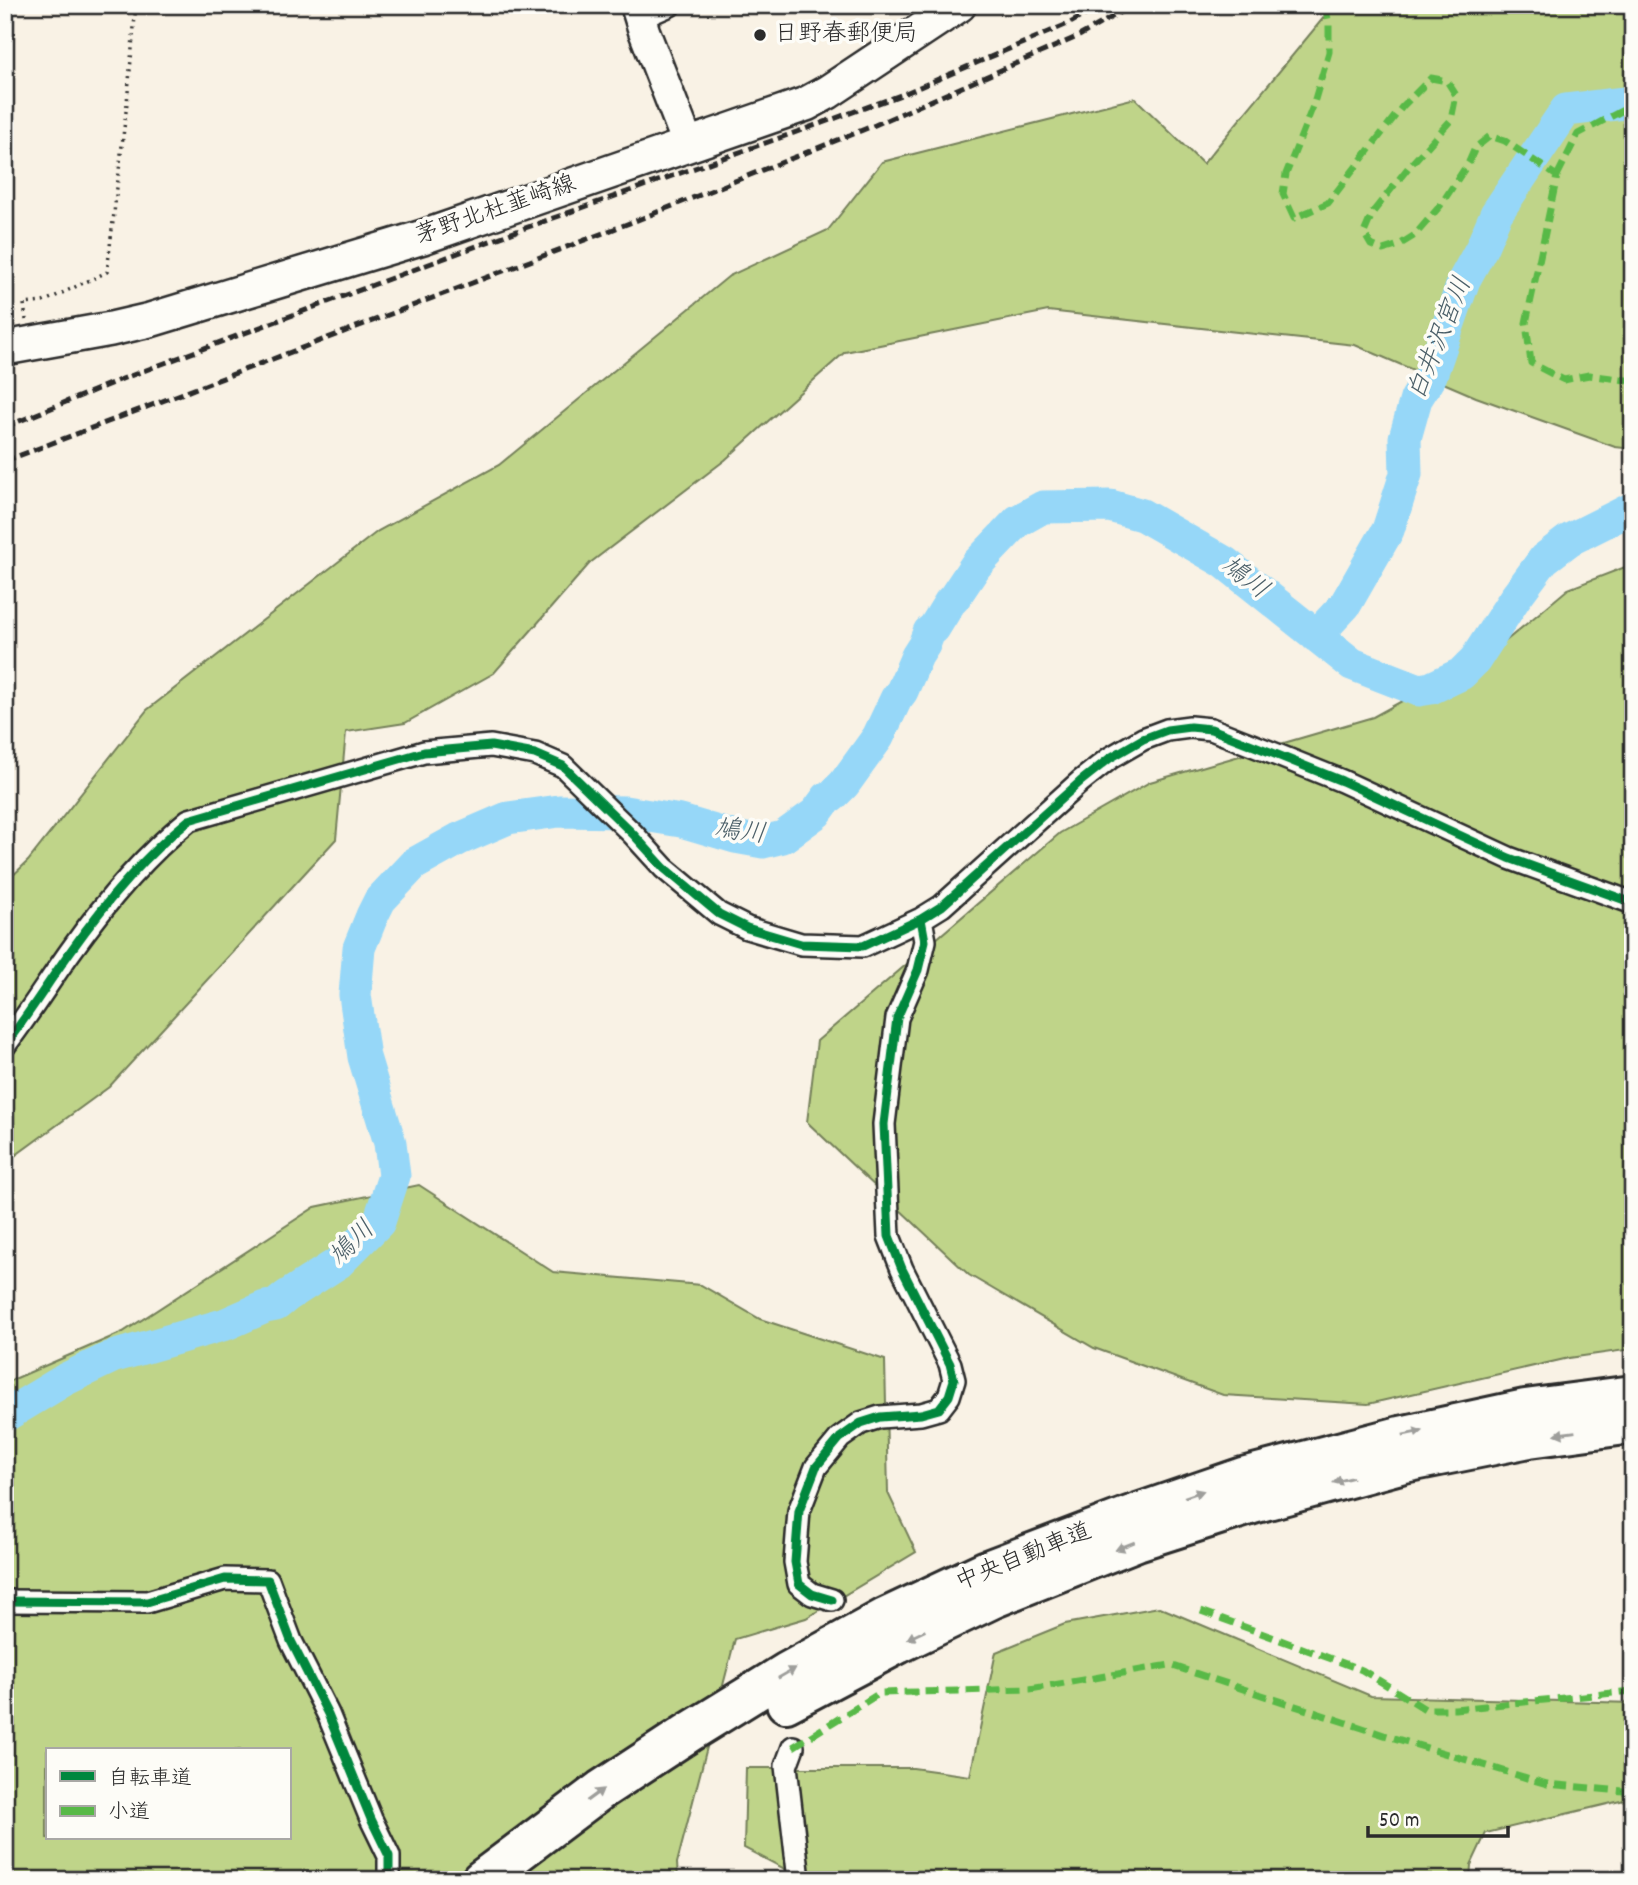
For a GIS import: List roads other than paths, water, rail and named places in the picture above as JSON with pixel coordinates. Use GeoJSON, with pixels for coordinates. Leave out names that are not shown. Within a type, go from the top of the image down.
{"type":"FeatureCollection","features":[{"type":"Feature","properties":{"kind":"highway","name":"中央自動車道"},"geometry":{"type":"LineString","coordinates":[[481,1880],[601,1790],[688,1732],[787,1672],[885,1618],[987,1570],[1129,1516],[1244,1477],[1412,1433],[1525,1409],[1633,1395]]}},
{"type":"Feature","properties":{"kind":"highway","name":"中央自動車道"},"geometry":{"type":"LineString","coordinates":[[521,1880],[562,1847],[700,1755],[776,1709],[898,1644],[994,1598],[1138,1541],[1265,1500],[1417,1461],[1529,1438],[1633,1423]]}},
{"type":"Feature","properties":{"kind":"main road","name":"茅野北杜韮崎線"},"geometry":{"type":"LineString","coordinates":[[16,337],[111,329],[150,320],[423,237],[806,104],[959,5]]}},
{"type":"Feature","properties":{"kind":"main road"},"geometry":{"type":"LineString","coordinates":[[638,12],[688,144]]}},
{"type":"Feature","properties":{"kind":"street"},"geometry":{"type":"LineString","coordinates":[[638,12],[670,5]]}},
{"type":"Feature","properties":{"kind":"street"},"geometry":{"type":"LineString","coordinates":[[5,1045],[70,951],[116,892],[162,842],[189,820],[425,752],[491,746],[535,754],[563,766],[664,868],[719,914],[747,928],[801,944],[863,946],[921,919],[962,889],[1110,758],[1143,739],[1167,730],[1190,727],[1210,729],[1275,754],[1342,781],[1510,858],[1633,903]]}},
{"type":"Feature","properties":{"kind":"street"},"geometry":{"type":"LineString","coordinates":[[832,1600],[812,1594],[799,1584],[795,1562],[799,1511],[816,1467],[840,1438],[861,1423],[880,1417],[921,1414],[939,1409],[949,1396],[954,1380],[950,1364],[902,1269],[889,1236],[884,1124],[897,1018],[918,970],[925,941],[921,919]]}},
{"type":"Feature","properties":{"kind":"street"},"geometry":{"type":"LineString","coordinates":[[5,1601],[147,1602],[225,1579],[268,1580],[291,1641],[328,1714],[389,1856],[389,1880]]}},
{"type":"Feature","properties":{"kind":"street"},"geometry":{"type":"LineString","coordinates":[[793,1747],[786,1766],[799,1880]]}},
{"type":"Feature","properties":{"kind":"waterway","name":"白井沢宮川"},"geometry":{"type":"LineString","coordinates":[[1316,636],[1345,605],[1388,530],[1406,474],[1405,438],[1416,399],[1431,375],[1464,280],[1496,214],[1566,110],[1633,102]]}},
{"type":"Feature","properties":{"kind":"waterway","name":"鳩川"},"geometry":{"type":"LineString","coordinates":[[5,1416],[66,1379],[112,1357],[226,1324],[276,1305],[338,1263],[379,1222],[394,1176],[390,1143],[364,1057],[355,995],[359,948],[380,900],[414,864],[459,839],[508,818],[559,811],[625,812],[681,821],[735,837],[763,842],[783,837],[816,813],[827,798],[844,784],[878,737],[929,632],[976,565],[1018,521],[1043,507],[1110,506],[1142,515],[1224,562],[1352,664],[1419,690],[1431,688],[1461,674],[1475,660],[1544,559],[1569,540],[1633,508]]}},
{"type":"Feature","properties":{"kind":"railway"},"geometry":{"type":"LineString","coordinates":[[5,427],[122,379],[525,228],[901,95],[1070,23],[1103,5]]}},
{"type":"Feature","properties":{"kind":"railway"},"geometry":{"type":"LineString","coordinates":[[5,461],[640,219],[875,125],[1079,36],[1133,5]]}},
{"type":"Feature","properties":{"kind":"place","name":"日野春郵便局"},"geometry":{"type":"Point","coordinates":[760,35]}}]}
